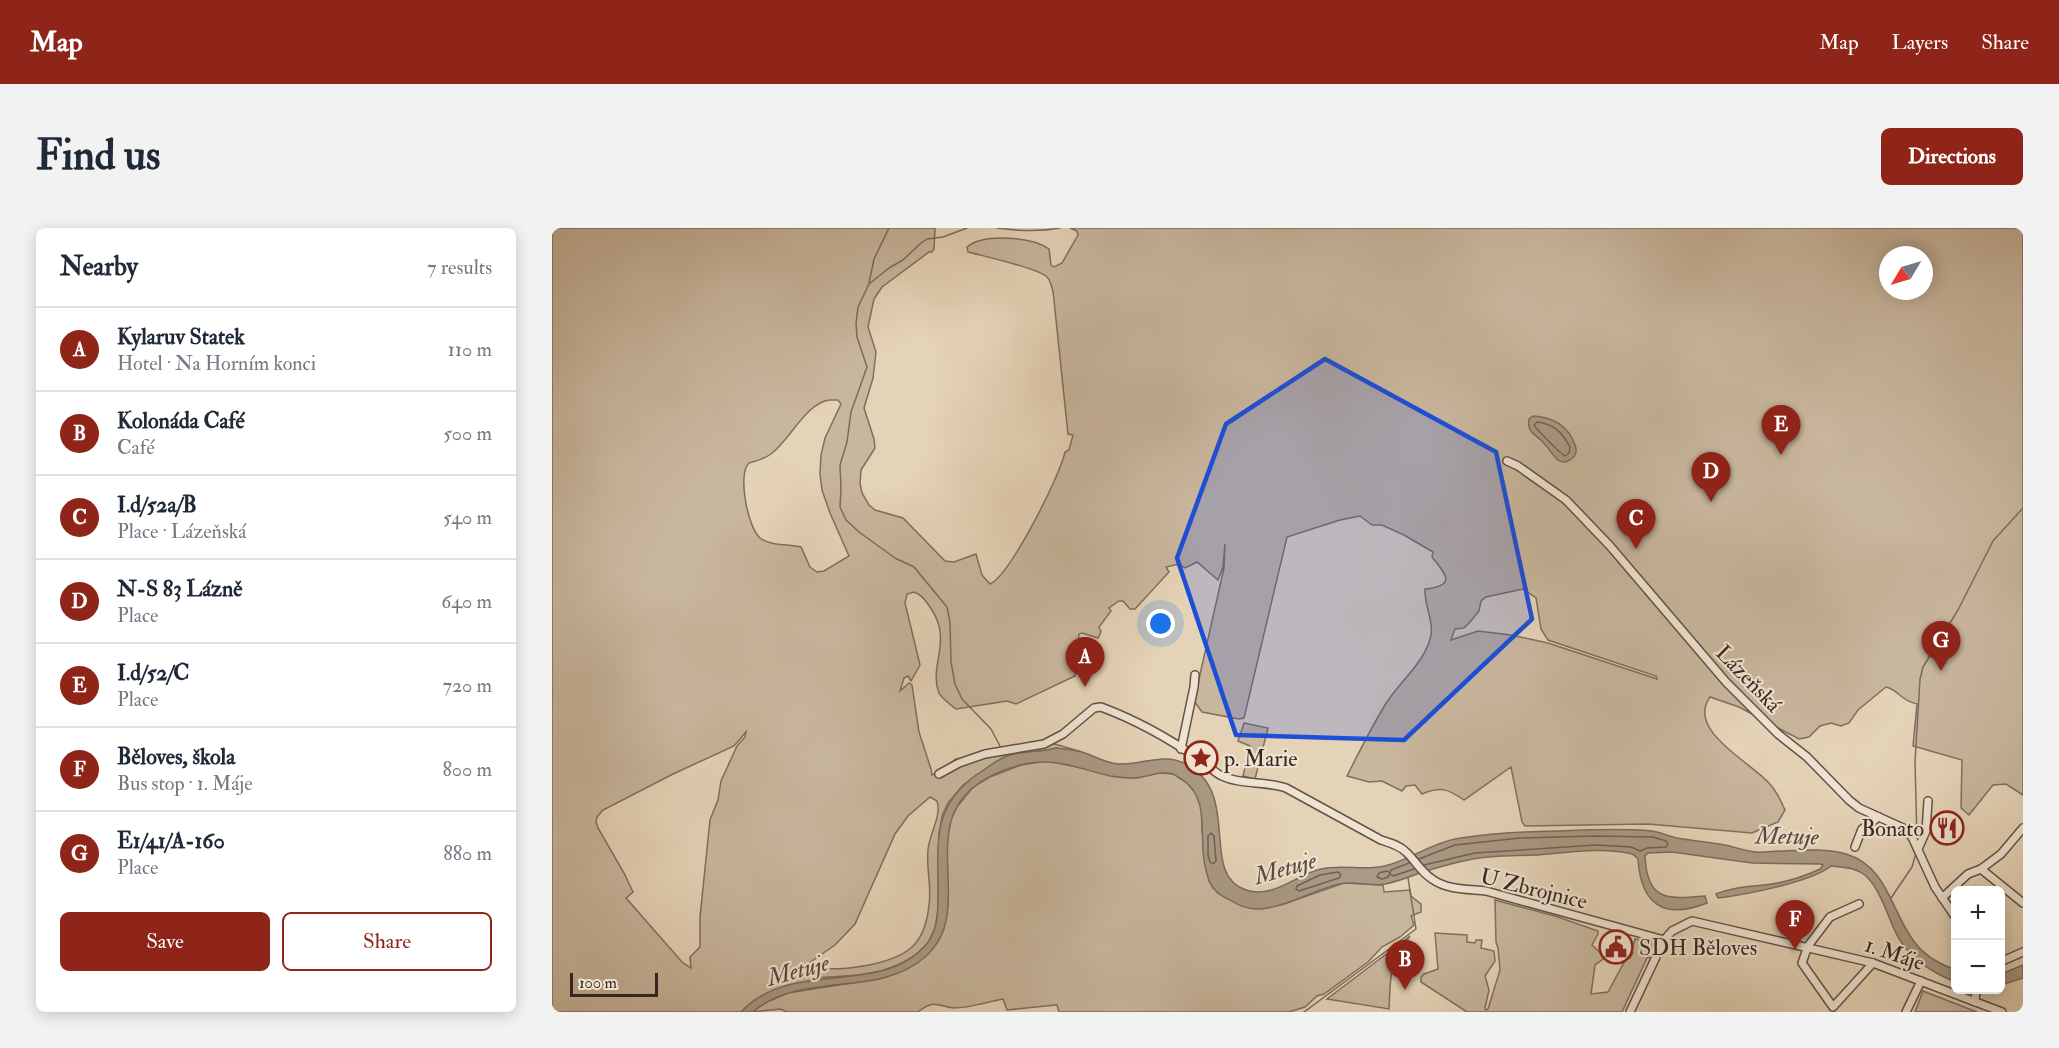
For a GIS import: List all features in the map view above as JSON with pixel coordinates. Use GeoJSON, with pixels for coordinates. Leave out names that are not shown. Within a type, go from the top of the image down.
{"type":"FeatureCollection","features":[{"type":"Feature","properties":{"kind":"street","name":"Lázeňská"},"geometry":{"type":"LineString","coordinates":[[1507,461],[1518,466],[1566,500],[1610,546],[1726,682],[1778,735],[1807,758],[1859,808],[1903,828],[1912,837],[1935,887],[1951,911]]}},
{"type":"Feature","properties":{"kind":"street"},"geometry":{"type":"LineString","coordinates":[[939,774],[978,756],[1044,744],[1063,734],[1094,708],[1101,707],[1153,732],[1181,749],[1195,675]]}},
{"type":"Feature","properties":{"kind":"street","name":"U Zbrojnice"},"geometry":{"type":"LineString","coordinates":[[1181,749],[1221,776],[1286,788],[1381,840],[1398,846],[1406,851],[1427,876],[1437,882],[1456,888],[1486,891],[1664,940]]}},
{"type":"Feature","properties":{"kind":"street"},"geometry":{"type":"LineString","coordinates":[[1918,849],[1926,831],[1928,801]]}},
{"type":"Feature","properties":{"kind":"street"},"geometry":{"type":"LineString","coordinates":[[1855,847],[1862,829],[1879,817]]}},
{"type":"Feature","properties":{"kind":"street"},"geometry":{"type":"LineString","coordinates":[[1942,898],[1968,874],[1981,870],[2001,854],[2023,828]]}},
{"type":"Feature","properties":{"kind":"street"},"geometry":{"type":"LineString","coordinates":[[1981,870],[2023,903]]}},
{"type":"Feature","properties":{"kind":"street","name":"1. Máje"},"geometry":{"type":"LineString","coordinates":[[1808,946],[1830,917],[1859,904]]}},
{"type":"Feature","properties":{"kind":"street","name":"1. Máje"},"geometry":{"type":"LineString","coordinates":[[1664,940],[1672,931],[1692,921],[1808,946],[1873,963],[2002,1012]]}},
{"type":"Feature","properties":{"kind":"street"},"geometry":{"type":"LineString","coordinates":[[1630,1012],[1664,940]]}},
{"type":"Feature","properties":{"kind":"street"},"geometry":{"type":"LineString","coordinates":[[1808,946],[1802,963],[1833,1007],[1873,963]]}},
{"type":"Feature","properties":{"kind":"street"},"geometry":{"type":"LineString","coordinates":[[2005,960],[2023,952]]}},
{"type":"Feature","properties":{"kind":"street"},"geometry":{"type":"LineString","coordinates":[[1906,1012],[1921,981]]}},
{"type":"Feature","properties":{"kind":"street"},"geometry":{"type":"LineString","coordinates":[[1975,1002],[1976,994]]}},
{"type":"Feature","properties":{"kind":"highlighted area"},"geometry":{"type":"Polygon","coordinates":[[[1325,359],[1496,452],[1532,619],[1404,740],[1236,735],[1177,558],[1226,424],[1325,359]]]}},
{"type":"Feature","properties":{"kind":"shaded area"},"geometry":{"type":"Polygon","coordinates":[[[552,228],[935,228],[932,252],[882,287],[874,299],[868,327],[876,352],[873,378],[864,408],[875,448],[861,470],[860,483],[862,493],[869,505],[875,510],[903,518],[945,561],[954,562],[976,554],[982,575],[990,584],[999,577],[1033,524],[1065,452],[1069,450],[1073,435],[1068,434],[1053,291],[1049,280],[1033,270],[968,252],[967,247],[975,243],[1008,238],[1041,245],[1049,249],[1051,265],[1054,267],[1062,263],[1078,235],[1077,231],[1070,228],[2023,228],[2023,795],[2006,784],[1993,785],[1969,815],[1961,808],[1962,760],[1913,746],[1917,704],[1886,687],[1858,710],[1849,723],[1841,726],[1831,723],[1820,726],[1809,737],[1799,739],[1739,707],[1710,697],[1705,709],[1706,721],[1713,733],[1768,782],[1776,791],[1785,810],[1778,822],[1752,833],[1648,824],[1525,826],[1522,822],[1511,767],[1464,800],[1444,790],[1439,789],[1422,794],[1415,785],[1406,786],[1402,791],[1382,781],[1369,782],[1347,776],[1385,705],[1418,663],[1428,645],[1432,630],[1425,589],[1435,588],[1446,579],[1442,569],[1432,557],[1433,552],[1382,525],[1372,525],[1360,516],[1287,537],[1244,718],[1239,719],[1202,712],[1194,701],[1224,568],[1225,544],[1223,567],[1218,580],[1197,562],[1185,568],[1179,564],[1166,567],[1169,572],[1135,609],[1130,609],[1123,601],[1109,608],[1111,611],[1099,627],[1101,632],[1098,638],[1079,634],[1075,676],[1016,704],[1007,701],[956,709],[942,697],[936,683],[940,642],[937,619],[921,596],[914,592],[907,594],[905,603],[920,665],[911,681],[908,676],[904,678],[900,691],[909,683],[912,685],[919,732],[932,775],[956,759],[1055,744],[1082,752],[1056,748],[1005,757],[963,785],[948,803],[942,816],[939,834],[938,910],[935,928],[928,943],[916,955],[882,971],[815,978],[741,1012],[552,1012],[552,228]],[[829,400],[812,408],[771,454],[749,463],[744,478],[748,513],[760,538],[764,541],[801,547],[810,567],[817,572],[824,571],[849,556],[822,490],[821,455],[825,438],[841,404],[838,400],[829,400]],[[1523,589],[1486,597],[1481,601],[1479,611],[1470,622],[1464,628],[1455,629],[1451,640],[1478,631],[1511,635],[1548,643],[1657,679],[1656,676],[1548,640],[1541,629],[1536,598],[1523,589]],[[746,732],[734,746],[603,810],[596,822],[633,892],[626,898],[682,962],[691,968],[690,957],[700,947],[700,917],[710,820],[718,800],[721,781],[746,732]],[[930,797],[908,816],[895,834],[855,924],[835,945],[809,963],[810,967],[834,969],[878,963],[903,954],[919,938],[928,910],[930,891],[928,850],[937,819],[937,801],[930,797]]]}},
{"type":"Feature","properties":{"kind":"shaded area"},"geometry":{"type":"Polygon","coordinates":[[[1244,723],[1268,728],[1255,779],[1243,776],[1250,746],[1238,741],[1244,723]]]}},
{"type":"Feature","properties":{"kind":"shaded area"},"geometry":{"type":"Polygon","coordinates":[[[1047,761],[1135,778],[1159,773],[1174,774],[1188,784],[1196,794],[1202,809],[1202,831],[1209,881],[1281,905],[1344,883],[1383,885],[1384,892],[1410,890],[1411,896],[1421,904],[1421,912],[1411,916],[1414,925],[1400,937],[1382,947],[1368,962],[1324,994],[1317,996],[1305,1007],[1289,1012],[1059,1012],[1057,1005],[1007,1010],[1003,999],[960,1008],[932,1004],[918,1012],[787,1012],[780,1009],[753,1012],[762,1004],[788,993],[883,978],[937,943],[944,929],[948,904],[947,846],[950,822],[957,807],[973,787],[990,777],[1021,765],[1047,761]]]}},
{"type":"Feature","properties":{"kind":"shaded area"},"geometry":{"type":"Polygon","coordinates":[[[1495,900],[1558,917],[1598,931],[1592,945],[1603,955],[1603,959],[1595,965],[1591,994],[1608,992],[1627,957],[1630,958],[1633,953],[1631,952],[1635,939],[1652,944],[1655,950],[1651,957],[1647,958],[1622,1012],[1467,1012],[1421,982],[1424,974],[1438,969],[1435,933],[1467,935],[1467,942],[1475,943],[1476,940],[1482,940],[1481,948],[1494,951],[1495,961],[1485,976],[1489,990],[1485,1008],[1488,1009],[1500,970],[1496,942],[1495,900]]]}},
{"type":"Feature","properties":{"kind":"shaded area"},"geometry":{"type":"Polygon","coordinates":[[[1410,936],[1394,963],[1389,1009],[1327,999],[1410,936]]]}},
{"type":"Feature","properties":{"kind":"shaded area"},"geometry":{"type":"Polygon","coordinates":[[[1923,991],[1977,1012],[1915,1012],[1923,991]]]}},
{"type":"Feature","properties":{"kind":"water"},"geometry":{"type":"Polygon","coordinates":[[[1533,416],[1551,419],[1565,428],[1576,447],[1574,457],[1563,462],[1556,458],[1530,430],[1529,419],[1533,416]]]}},
{"type":"Feature","properties":{"kind":"water"},"geometry":{"type":"Polygon","coordinates":[[[1056,748],[1082,752],[1118,764],[1169,759],[1186,764],[1203,777],[1213,794],[1224,868],[1232,881],[1246,890],[1256,892],[1276,889],[1321,869],[1385,866],[1446,841],[1505,833],[1640,830],[1756,852],[1814,850],[1846,854],[1871,868],[1887,890],[1913,940],[1932,958],[1951,968],[1951,980],[1930,969],[1909,952],[1898,937],[1874,886],[1868,878],[1855,870],[1831,866],[1822,872],[1777,887],[1718,898],[1716,894],[1807,875],[1820,869],[1823,865],[1820,864],[1752,863],[1672,852],[1648,853],[1645,856],[1647,871],[1655,890],[1670,897],[1705,896],[1707,903],[1678,910],[1667,909],[1650,898],[1644,888],[1638,859],[1635,856],[1606,850],[1481,858],[1442,866],[1390,883],[1374,885],[1345,883],[1277,906],[1257,909],[1246,907],[1221,895],[1211,884],[1204,858],[1201,809],[1192,788],[1183,780],[1168,773],[1133,778],[1113,776],[1065,764],[1043,762],[1020,765],[981,781],[959,802],[950,827],[947,854],[948,909],[942,934],[925,957],[906,970],[885,977],[794,992],[772,999],[753,1012],[741,1012],[761,996],[784,986],[884,970],[906,961],[925,946],[936,924],[938,846],[944,816],[950,802],[961,788],[995,762],[1013,754],[1056,748]]]}},
{"type":"Feature","properties":{"kind":"water"},"geometry":{"type":"Polygon","coordinates":[[[2023,965],[2023,978],[2005,984],[2005,972],[2023,965]]]}},
{"type":"Feature","properties":{"kind":"waterway"},"geometry":{"type":"LineString","coordinates":[[869,283],[874,259],[889,228]]}},
{"type":"Feature","properties":{"kind":"waterway"},"geometry":{"type":"LineString","coordinates":[[967,228],[943,237],[927,239],[921,243],[903,260],[869,284],[858,307],[857,337],[867,367],[851,412],[847,442],[840,465],[840,507],[846,520],[859,532],[895,558],[914,567],[947,607],[955,684],[962,699],[991,729],[1000,746]]}},
{"type":"Feature","properties":{"kind":"waterway"},"geometry":{"type":"LineString","coordinates":[[997,228],[1028,231],[1060,228]]}},
{"type":"Feature","properties":{"kind":"waterway"},"geometry":{"type":"LineString","coordinates":[[1917,839],[1915,762],[1920,679],[1923,667],[1958,610],[1993,541],[2023,508]]}},
{"type":"Feature","properties":{"kind":"waterway"},"geometry":{"type":"LineString","coordinates":[[1891,898],[1912,867],[1916,853]]}},
{"type":"Feature","properties":{"kind":"waterway"},"geometry":{"type":"LineString","coordinates":[[1304,1012],[1416,929],[1408,878]]}},
{"type":"Feature","properties":{"kind":"place","name":"I.d/52/C"},"geometry":{"type":"Point","coordinates":[1781,455]}},
{"type":"Feature","properties":{"kind":"place","name":"N-S 83 Lázně"},"geometry":{"type":"Point","coordinates":[1711,502]}},
{"type":"Feature","properties":{"kind":"place","name":"I.d/52a/B"},"geometry":{"type":"Point","coordinates":[1636,549]}},
{"type":"Feature","properties":{"kind":"place","name":"E1/41/A-160"},"geometry":{"type":"Point","coordinates":[1941,671]}},
{"type":"Feature","properties":{"kind":"place","name":"Kylaruv Statek"},"geometry":{"type":"Point","coordinates":[1085,687]}},
{"type":"Feature","properties":{"kind":"place","name":"p. Marie"},"geometry":{"type":"Point","coordinates":[1201,758]}},
{"type":"Feature","properties":{"kind":"place","name":"Bonato"},"geometry":{"type":"Point","coordinates":[1947,828]}},
{"type":"Feature","properties":{"kind":"place","name":"SDH Běloves"},"geometry":{"type":"Point","coordinates":[1616,947]}},
{"type":"Feature","properties":{"kind":"place","name":"Běloves, škola"},"geometry":{"type":"Point","coordinates":[1795,950]}},
{"type":"Feature","properties":{"kind":"place","name":"Kolonáda Café"},"geometry":{"type":"Point","coordinates":[1405,990]}},
{"type":"Feature","properties":{"kind":"water label","name":"Metuje"},"geometry":{"type":"Point","coordinates":[1787,836]}},
{"type":"Feature","properties":{"kind":"water label","name":"Metuje"},"geometry":{"type":"Point","coordinates":[1285,868]}},
{"type":"Feature","properties":{"kind":"water label","name":"Metuje"},"geometry":{"type":"Point","coordinates":[798,970]}}]}
